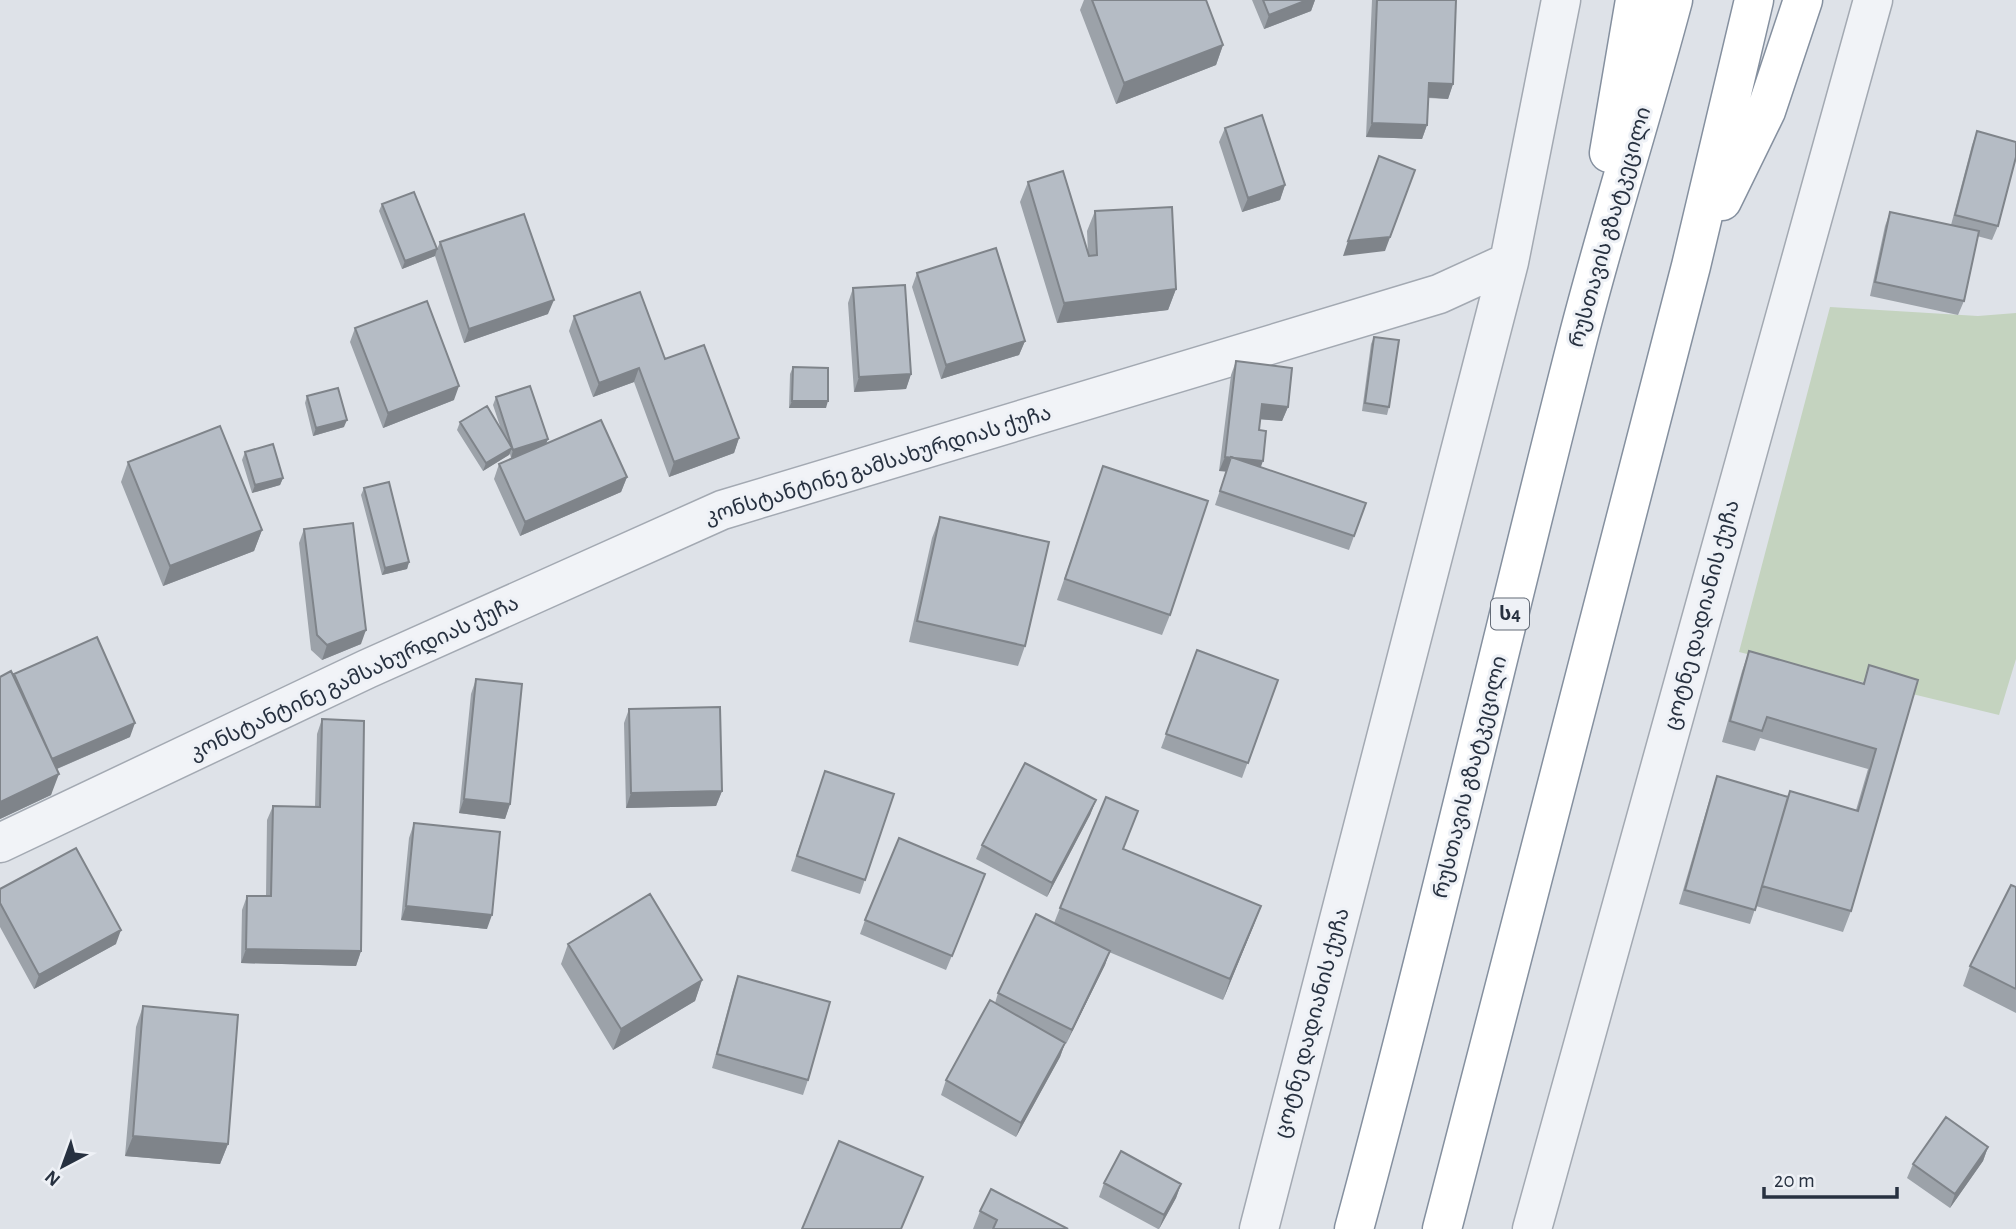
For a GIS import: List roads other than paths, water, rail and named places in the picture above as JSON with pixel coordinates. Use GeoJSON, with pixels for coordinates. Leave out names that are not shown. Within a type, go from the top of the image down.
{"type":"FeatureCollection","features":[{"type":"Feature","properties":{"kind":"highway"},"geometry":{"type":"LineString","coordinates":[[1579,334],[1635,0]]}},
{"type":"Feature","properties":{"kind":"highway","name":"რუსთავის გზატკეცილი"},"geometry":{"type":"LineString","coordinates":[[1354,1229],[1409,1028],[1579,334],[1673,0]]}},
{"type":"Feature","properties":{"kind":"highway"},"geometry":{"type":"LineString","coordinates":[[1442,1229],[1691,266],[1754,0]]}},
{"type":"Feature","properties":{"kind":"highway"},"geometry":{"type":"LineString","coordinates":[[1691,266],[1766,111],[1803,0]]}},
{"type":"Feature","properties":{"kind":"street","name":"ცოტნე დადიანის ქუჩა"},"geometry":{"type":"LineString","coordinates":[[1259,1229],[1509,262],[1561,0]]}},
{"type":"Feature","properties":{"kind":"street","name":"ცოტნე დადიანის ქუჩა"},"geometry":{"type":"LineString","coordinates":[[1532,1229],[1872,0]]}},
{"type":"Feature","properties":{"kind":"street","name":"კონსტანტინე გამსახურდიას ქუჩა"},"geometry":{"type":"LineString","coordinates":[[0,843],[367,669],[722,510],[1439,294],[1509,262]]}}]}
